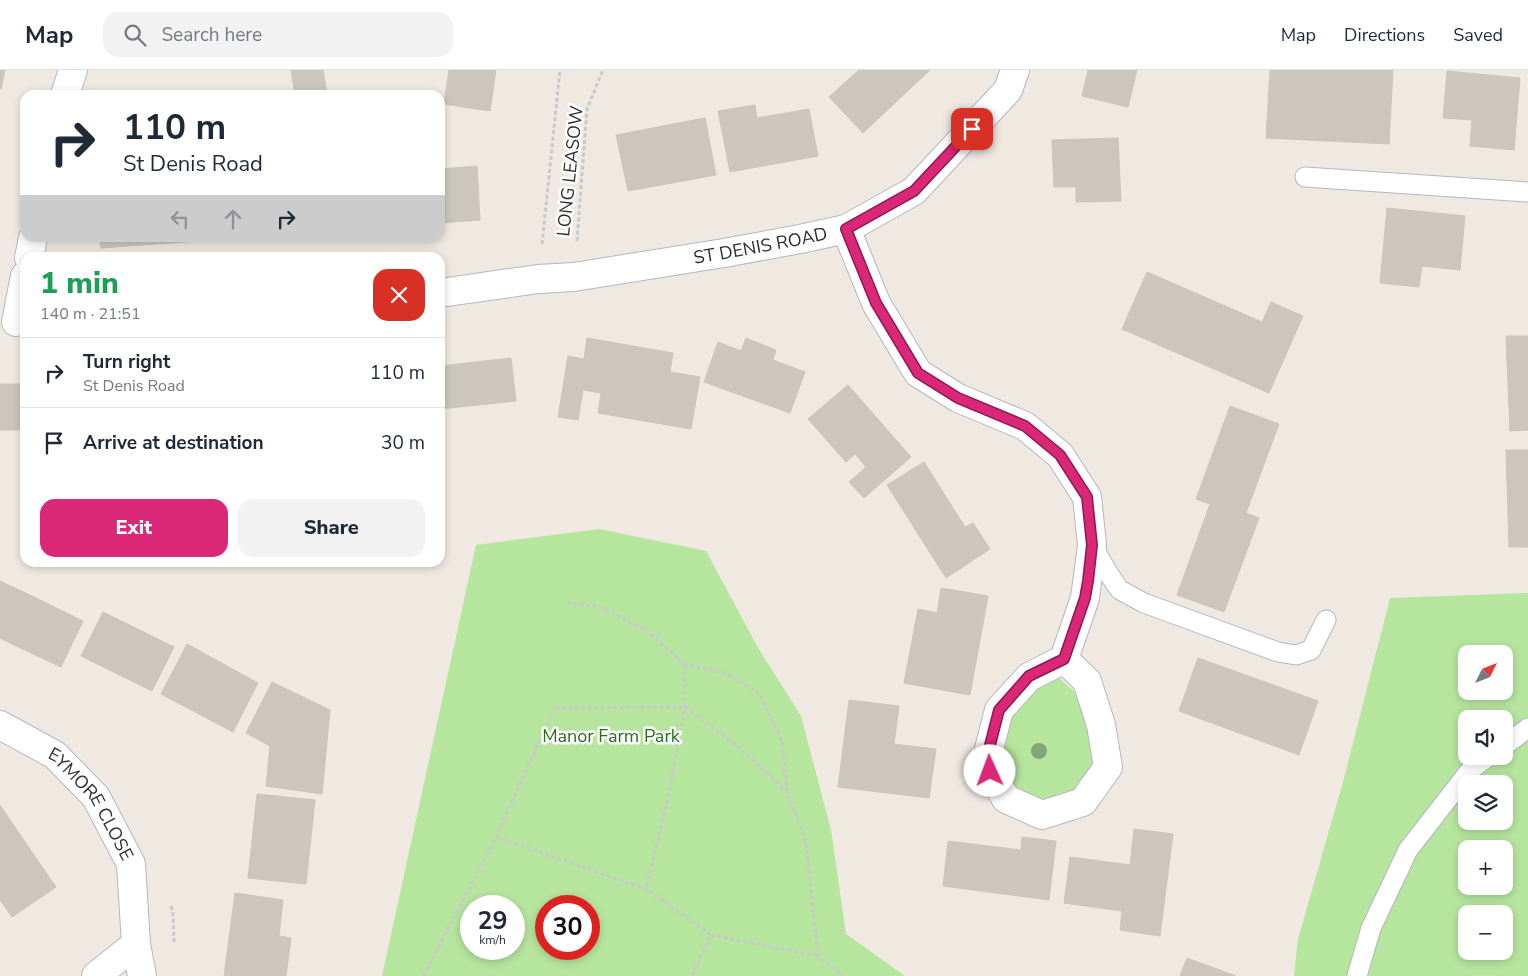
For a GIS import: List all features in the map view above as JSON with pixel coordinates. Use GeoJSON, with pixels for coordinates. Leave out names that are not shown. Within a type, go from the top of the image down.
{"type":"FeatureCollection","features":[{"type":"Feature","properties":{"kind":"street"},"geometry":{"type":"LineString","coordinates":[[67,90],[73,70]]}},
{"type":"Feature","properties":{"kind":"street","name":"ST DENIS ROAD"},"geometry":{"type":"LineString","coordinates":[[445,292],[538,279],[574,277],[724,253],[846,229],[914,191],[1008,90],[1015,70]]}},
{"type":"Feature","properties":{"kind":"street"},"geometry":{"type":"LineString","coordinates":[[846,229],[876,303],[918,373],[958,398],[1025,426],[1060,455],[1087,497],[1092,545],[1085,598],[1064,659],[1029,676],[999,710],[989,749],[990,771],[1006,799],[1042,815],[1083,802],[1108,767],[1101,725],[1087,682],[1064,659]]}},
{"type":"Feature","properties":{"kind":"street"},"geometry":{"type":"LineString","coordinates":[[13,322],[20,295]]}},
{"type":"Feature","properties":{"kind":"street","name":"EYMORE CLOSE"},"geometry":{"type":"LineString","coordinates":[[0,724],[55,755],[96,797],[130,864],[136,944],[142,976]]}},
{"type":"Feature","properties":{"kind":"street"},"geometry":{"type":"LineString","coordinates":[[96,976],[136,944]]}},
{"type":"Feature","properties":{"kind":"lane"},"geometry":{"type":"LineString","coordinates":[[1305,177],[1528,192]]}},
{"type":"Feature","properties":{"kind":"lane"},"geometry":{"type":"LineString","coordinates":[[1092,545],[1120,590],[1144,603],[1278,652],[1296,655],[1311,650],[1326,620]]}},
{"type":"Feature","properties":{"kind":"lane"},"geometry":{"type":"LineString","coordinates":[[1513,739],[1528,728]]}},
{"type":"Feature","properties":{"kind":"lane"},"geometry":{"type":"LineString","coordinates":[[1357,976],[1371,928],[1408,850],[1471,769],[1477,765]]}},
{"type":"Feature","properties":{"kind":"path","name":"LONG LEASOW"},"geometry":{"type":"LineString","coordinates":[[538,279],[560,70]]}},
{"type":"Feature","properties":{"kind":"path","name":"LONG LEASOW"},"geometry":{"type":"LineString","coordinates":[[574,277],[587,109],[603,70]]}},
{"type":"Feature","properties":{"kind":"path"},"geometry":{"type":"LineString","coordinates":[[567,602],[600,607],[647,631],[684,664],[725,673],[760,694],[782,742],[788,791],[806,842],[818,956]]}},
{"type":"Feature","properties":{"kind":"path"},"geometry":{"type":"LineString","coordinates":[[646,889],[666,806],[685,707],[684,664]]}},
{"type":"Feature","properties":{"kind":"path"},"geometry":{"type":"LineString","coordinates":[[423,976],[496,837],[555,708],[685,707],[731,741],[788,791]]}},
{"type":"Feature","properties":{"kind":"path"},"geometry":{"type":"LineString","coordinates":[[496,837],[646,889],[711,935],[818,956],[844,976]]}},
{"type":"Feature","properties":{"kind":"path"},"geometry":{"type":"LineString","coordinates":[[692,976],[711,935]]}},
{"type":"Feature","properties":{"kind":"green space","name":"Manor Farm Park"},"geometry":{"type":"Polygon","coordinates":[[[599,529],[706,551],[757,646],[801,716],[831,830],[846,934],[905,976],[382,976],[476,545],[599,529]]]}},
{"type":"Feature","properties":{"kind":"green space"},"geometry":{"type":"Polygon","coordinates":[[[1528,593],[1528,976],[1294,976],[1298,939],[1343,782],[1390,598],[1528,593]]]}},
{"type":"Feature","properties":{"kind":"green space"},"geometry":{"type":"Polygon","coordinates":[[[1059,678],[1077,694],[1098,761],[1076,796],[1043,806],[1013,790],[998,751],[1010,713],[1036,687],[1059,678]]]}},
{"type":"Feature","properties":{"kind":"building"},"geometry":{"type":"Polygon","coordinates":[[[0,70],[5,70],[1,89],[0,89],[0,70]]]}},
{"type":"Feature","properties":{"kind":"building"},"geometry":{"type":"Polygon","coordinates":[[[291,70],[323,70],[326,90],[294,90],[291,70]]]}},
{"type":"Feature","properties":{"kind":"building"},"geometry":{"type":"Polygon","coordinates":[[[449,70],[496,70],[490,111],[445,104],[449,70]]]}},
{"type":"Feature","properties":{"kind":"building"},"geometry":{"type":"Polygon","coordinates":[[[859,70],[930,70],[863,133],[829,97],[859,70]]]}},
{"type":"Feature","properties":{"kind":"building"},"geometry":{"type":"Polygon","coordinates":[[[1088,70],[1137,70],[1128,107],[1082,96],[1088,70]]]}},
{"type":"Feature","properties":{"kind":"building"},"geometry":{"type":"Polygon","coordinates":[[[1270,70],[1393,70],[1389,144],[1266,138],[1270,70]]]}},
{"type":"Feature","properties":{"kind":"building"},"geometry":{"type":"Polygon","coordinates":[[[1447,71],[1520,78],[1514,150],[1470,146],[1472,120],[1443,118],[1447,71]]]}},
{"type":"Feature","properties":{"kind":"building"},"geometry":{"type":"Polygon","coordinates":[[[755,105],[757,118],[809,109],[818,156],[730,172],[718,111],[755,105]]]}},
{"type":"Feature","properties":{"kind":"building"},"geometry":{"type":"Polygon","coordinates":[[[705,118],[716,175],[628,191],[616,135],[705,118]]]}},
{"type":"Feature","properties":{"kind":"building"},"geometry":{"type":"Polygon","coordinates":[[[1118,138],[1121,201],[1076,202],[1076,187],[1054,187],[1052,140],[1118,138]]]}},
{"type":"Feature","properties":{"kind":"building"},"geometry":{"type":"Polygon","coordinates":[[[477,166],[480,220],[445,223],[445,169],[477,166]]]}},
{"type":"Feature","properties":{"kind":"building"},"geometry":{"type":"Polygon","coordinates":[[[1387,208],[1465,216],[1460,270],[1422,266],[1419,287],[1380,283],[1387,208]]]}},
{"type":"Feature","properties":{"kind":"building"},"geometry":{"type":"Polygon","coordinates":[[[100,242],[184,242],[101,248],[100,242]]]}},
{"type":"Feature","properties":{"kind":"building"},"geometry":{"type":"Polygon","coordinates":[[[1147,272],[1262,322],[1237,379],[1122,329],[1147,272]]]}},
{"type":"Feature","properties":{"kind":"building"},"geometry":{"type":"Polygon","coordinates":[[[1271,302],[1303,316],[1269,393],[1237,379],[1271,302]]]}},
{"type":"Feature","properties":{"kind":"building"},"geometry":{"type":"Polygon","coordinates":[[[1506,336],[1528,336],[1528,430],[1510,431],[1506,336]]]}},
{"type":"Feature","properties":{"kind":"building"},"geometry":{"type":"Polygon","coordinates":[[[587,338],[673,353],[670,372],[700,377],[691,429],[598,413],[601,393],[583,390],[578,420],[558,417],[568,356],[584,359],[587,338]]]}},
{"type":"Feature","properties":{"kind":"building"},"geometry":{"type":"Polygon","coordinates":[[[746,338],[776,350],[773,360],[805,372],[790,413],[704,382],[718,342],[741,351],[746,338]]]}},
{"type":"Feature","properties":{"kind":"building"},"geometry":{"type":"Polygon","coordinates":[[[511,358],[516,401],[445,408],[445,365],[511,358]]]}},
{"type":"Feature","properties":{"kind":"building"},"geometry":{"type":"Polygon","coordinates":[[[0,384],[20,384],[20,430],[0,430],[0,384]]]}},
{"type":"Feature","properties":{"kind":"building"},"geometry":{"type":"Polygon","coordinates":[[[848,385],[911,457],[864,498],[849,482],[866,467],[855,454],[846,462],[808,419],[848,385]]]}},
{"type":"Feature","properties":{"kind":"building"},"geometry":{"type":"Polygon","coordinates":[[[1230,406],[1279,424],[1246,513],[1259,518],[1224,612],[1177,595],[1210,504],[1196,499],[1230,406]]]}},
{"type":"Feature","properties":{"kind":"building"},"geometry":{"type":"Polygon","coordinates":[[[1506,450],[1528,450],[1528,547],[1509,547],[1506,450]]]}},
{"type":"Feature","properties":{"kind":"building"},"geometry":{"type":"Polygon","coordinates":[[[924,462],[965,527],[973,523],[990,549],[946,578],[887,485],[924,462]]]}},
{"type":"Feature","properties":{"kind":"building"},"geometry":{"type":"Polygon","coordinates":[[[0,581],[34,597],[12,644],[0,638],[0,581]]]}},
{"type":"Feature","properties":{"kind":"building"},"geometry":{"type":"Polygon","coordinates":[[[941,588],[988,596],[970,695],[904,683],[918,609],[937,613],[941,588]]]}},
{"type":"Feature","properties":{"kind":"building"},"geometry":{"type":"Polygon","coordinates":[[[34,597],[83,621],[61,667],[12,644],[34,597]]]}},
{"type":"Feature","properties":{"kind":"building"},"geometry":{"type":"Polygon","coordinates":[[[103,612],[174,647],[152,691],[81,656],[103,612]]]}},
{"type":"Feature","properties":{"kind":"building"},"geometry":{"type":"Polygon","coordinates":[[[187,644],[258,683],[233,732],[161,694],[187,644]]]}},
{"type":"Feature","properties":{"kind":"building"},"geometry":{"type":"Polygon","coordinates":[[[1198,658],[1318,701],[1299,755],[1179,711],[1198,658]]]}},
{"type":"Feature","properties":{"kind":"building"},"geometry":{"type":"Polygon","coordinates":[[[272,682],[330,710],[322,794],[266,786],[270,746],[246,733],[272,682]]]}},
{"type":"Feature","properties":{"kind":"building"},"geometry":{"type":"Polygon","coordinates":[[[849,700],[899,706],[894,744],[936,749],[929,798],[838,787],[849,700]]]}},
{"type":"Feature","properties":{"kind":"building"},"geometry":{"type":"Polygon","coordinates":[[[257,794],[315,800],[306,884],[248,878],[257,794]]]}},
{"type":"Feature","properties":{"kind":"building"},"geometry":{"type":"Polygon","coordinates":[[[0,805],[23,839],[0,855],[0,805]]]}},
{"type":"Feature","properties":{"kind":"building"},"geometry":{"type":"Polygon","coordinates":[[[1134,829],[1173,834],[1160,936],[1120,930],[1122,911],[1064,903],[1070,857],[1130,865],[1134,829]]]}},
{"type":"Feature","properties":{"kind":"building"},"geometry":{"type":"Polygon","coordinates":[[[1022,837],[1056,841],[1049,900],[943,886],[948,841],[1021,850],[1022,837]]]}},
{"type":"Feature","properties":{"kind":"building"},"geometry":{"type":"Polygon","coordinates":[[[23,839],[56,887],[12,917],[0,900],[0,855],[23,839]]]}},
{"type":"Feature","properties":{"kind":"building"},"geometry":{"type":"Polygon","coordinates":[[[235,893],[283,900],[279,936],[291,938],[286,976],[224,976],[235,893]]]}},
{"type":"Feature","properties":{"kind":"building"},"geometry":{"type":"Polygon","coordinates":[[[1187,958],[1236,976],[1180,976],[1187,958]]]}},
{"type":"Feature","properties":{"kind":"route"},"geometry":{"type":"LineString","coordinates":[[972,129],[914,191],[846,229],[876,303],[918,373],[958,398],[1025,426],[1060,455],[1087,497],[1092,545],[1088,581],[1085,598],[1064,659],[1029,676],[999,710],[989,749],[990,771]]}}]}
